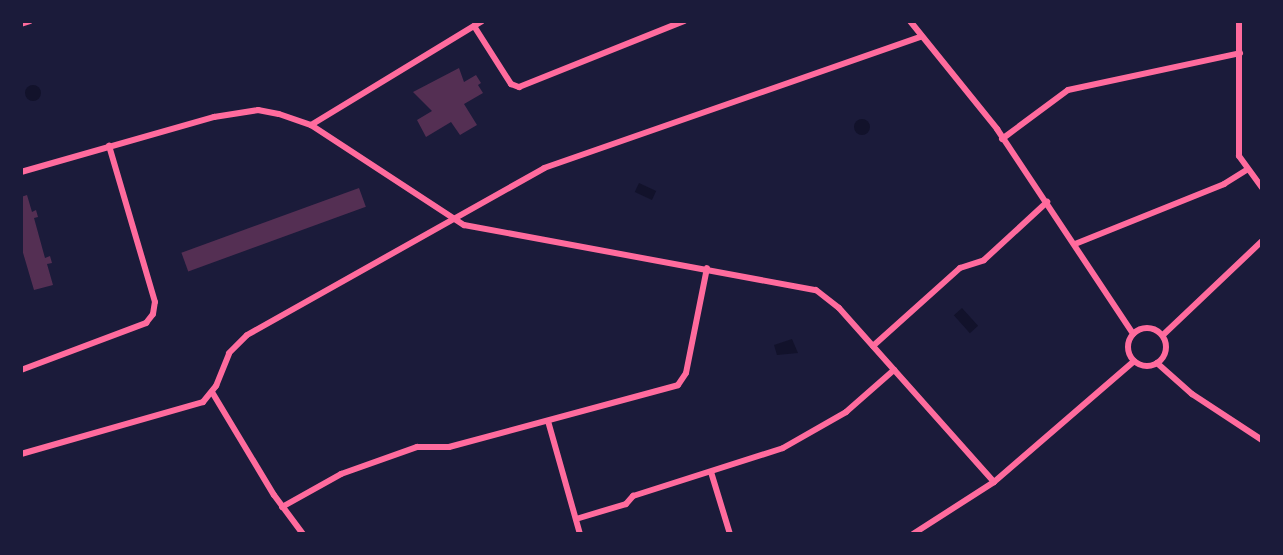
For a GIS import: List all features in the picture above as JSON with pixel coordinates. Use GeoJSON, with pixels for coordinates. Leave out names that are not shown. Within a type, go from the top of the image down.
{"type":"FeatureCollection","features":[{"type":"Feature","properties":{"kind":"street"},"geometry":{"type":"LineString","coordinates":[[21,24],[30,21]]}},
{"type":"Feature","properties":{"kind":"street"},"geometry":{"type":"LineString","coordinates":[[311,125],[482,21]]}},
{"type":"Feature","properties":{"kind":"street"},"geometry":{"type":"LineString","coordinates":[[474,26],[511,84],[519,88],[684,21]]}},
{"type":"Feature","properties":{"kind":"street"},"geometry":{"type":"LineString","coordinates":[[910,21],[1002,139],[1047,202],[1133,334]]}},
{"type":"Feature","properties":{"kind":"street"},"geometry":{"type":"LineString","coordinates":[[1239,21],[1237,138],[1246,170],[1262,188]]}},
{"type":"Feature","properties":{"kind":"street"},"geometry":{"type":"LineString","coordinates":[[21,454],[192,406],[212,392],[229,353],[247,335],[544,168],[922,36]]}},
{"type":"Feature","properties":{"kind":"street"},"geometry":{"type":"LineString","coordinates":[[1002,139],[1068,90],[1240,53]]}},
{"type":"Feature","properties":{"kind":"street"},"geometry":{"type":"LineString","coordinates":[[21,172],[196,121],[258,110],[311,125],[455,220],[475,228],[707,268],[816,290],[873,346],[994,482]]}},
{"type":"Feature","properties":{"kind":"street"},"geometry":{"type":"LineString","coordinates":[[21,370],[146,323],[153,314],[155,302],[109,146]]}},
{"type":"Feature","properties":{"kind":"street"},"geometry":{"type":"LineString","coordinates":[[1075,244],[1224,184],[1246,170]]}},
{"type":"Feature","properties":{"kind":"street"},"geometry":{"type":"LineString","coordinates":[[873,346],[960,268],[984,260],[1047,202]]}},
{"type":"Feature","properties":{"kind":"street"},"geometry":{"type":"LineString","coordinates":[[1163,335],[1262,241]]}},
{"type":"Feature","properties":{"kind":"street"},"geometry":{"type":"LineString","coordinates":[[282,507],[341,474],[417,447],[449,447],[678,384],[686,373],[707,268]]}},
{"type":"Feature","properties":{"kind":"street"},"geometry":{"type":"LineString","coordinates":[[1150,328],[1163,335],[1166,353],[1157,363],[1145,366],[1134,361],[1128,345],[1133,334],[1150,328]]}},
{"type":"Feature","properties":{"kind":"street"},"geometry":{"type":"LineString","coordinates":[[913,534],[994,482],[1134,361]]}},
{"type":"Feature","properties":{"kind":"street"},"geometry":{"type":"LineString","coordinates":[[1157,363],[1192,394],[1262,440]]}},
{"type":"Feature","properties":{"kind":"street"},"geometry":{"type":"LineString","coordinates":[[576,519],[626,503],[633,496],[711,472],[810,435],[894,370]]}},
{"type":"Feature","properties":{"kind":"street"},"geometry":{"type":"LineString","coordinates":[[212,392],[282,507],[303,534]]}},
{"type":"Feature","properties":{"kind":"street"},"geometry":{"type":"LineString","coordinates":[[548,421],[580,534]]}},
{"type":"Feature","properties":{"kind":"street"},"geometry":{"type":"LineString","coordinates":[[711,472],[730,534]]}},
{"type":"Feature","properties":{"kind":"shaded area"},"geometry":{"type":"Polygon","coordinates":[[[33,85],[39,87],[39,99],[33,101],[27,99],[25,93],[27,87],[33,85]]]}},
{"type":"Feature","properties":{"kind":"shaded area"},"geometry":{"type":"Polygon","coordinates":[[[859,119],[865,119],[870,127],[868,133],[859,135],[854,130],[854,124],[859,119]]]}},
{"type":"Feature","properties":{"kind":"shaded area"},"geometry":{"type":"Polygon","coordinates":[[[639,183],[656,191],[652,200],[635,192],[639,183]]]}},
{"type":"Feature","properties":{"kind":"shaded area"},"geometry":{"type":"Polygon","coordinates":[[[962,308],[978,326],[970,333],[954,315],[962,308]]]}},
{"type":"Feature","properties":{"kind":"shaded area"},"geometry":{"type":"Polygon","coordinates":[[[792,339],[798,353],[777,355],[774,345],[792,339]]]}},
{"type":"Feature","properties":{"kind":"building"},"geometry":{"type":"Polygon","coordinates":[[[459,68],[464,82],[476,75],[481,83],[478,85],[483,93],[464,104],[477,125],[460,135],[451,122],[426,137],[417,120],[432,111],[413,92],[459,68]]]}},
{"type":"Feature","properties":{"kind":"building"},"geometry":{"type":"Polygon","coordinates":[[[359,188],[366,207],[188,271],[181,253],[359,188]]]}},
{"type":"Feature","properties":{"kind":"building"},"geometry":{"type":"Polygon","coordinates":[[[27,195],[32,212],[36,210],[38,217],[34,218],[45,258],[50,256],[52,263],[47,264],[53,285],[34,290],[21,246],[21,197],[27,195]]]}}]}
